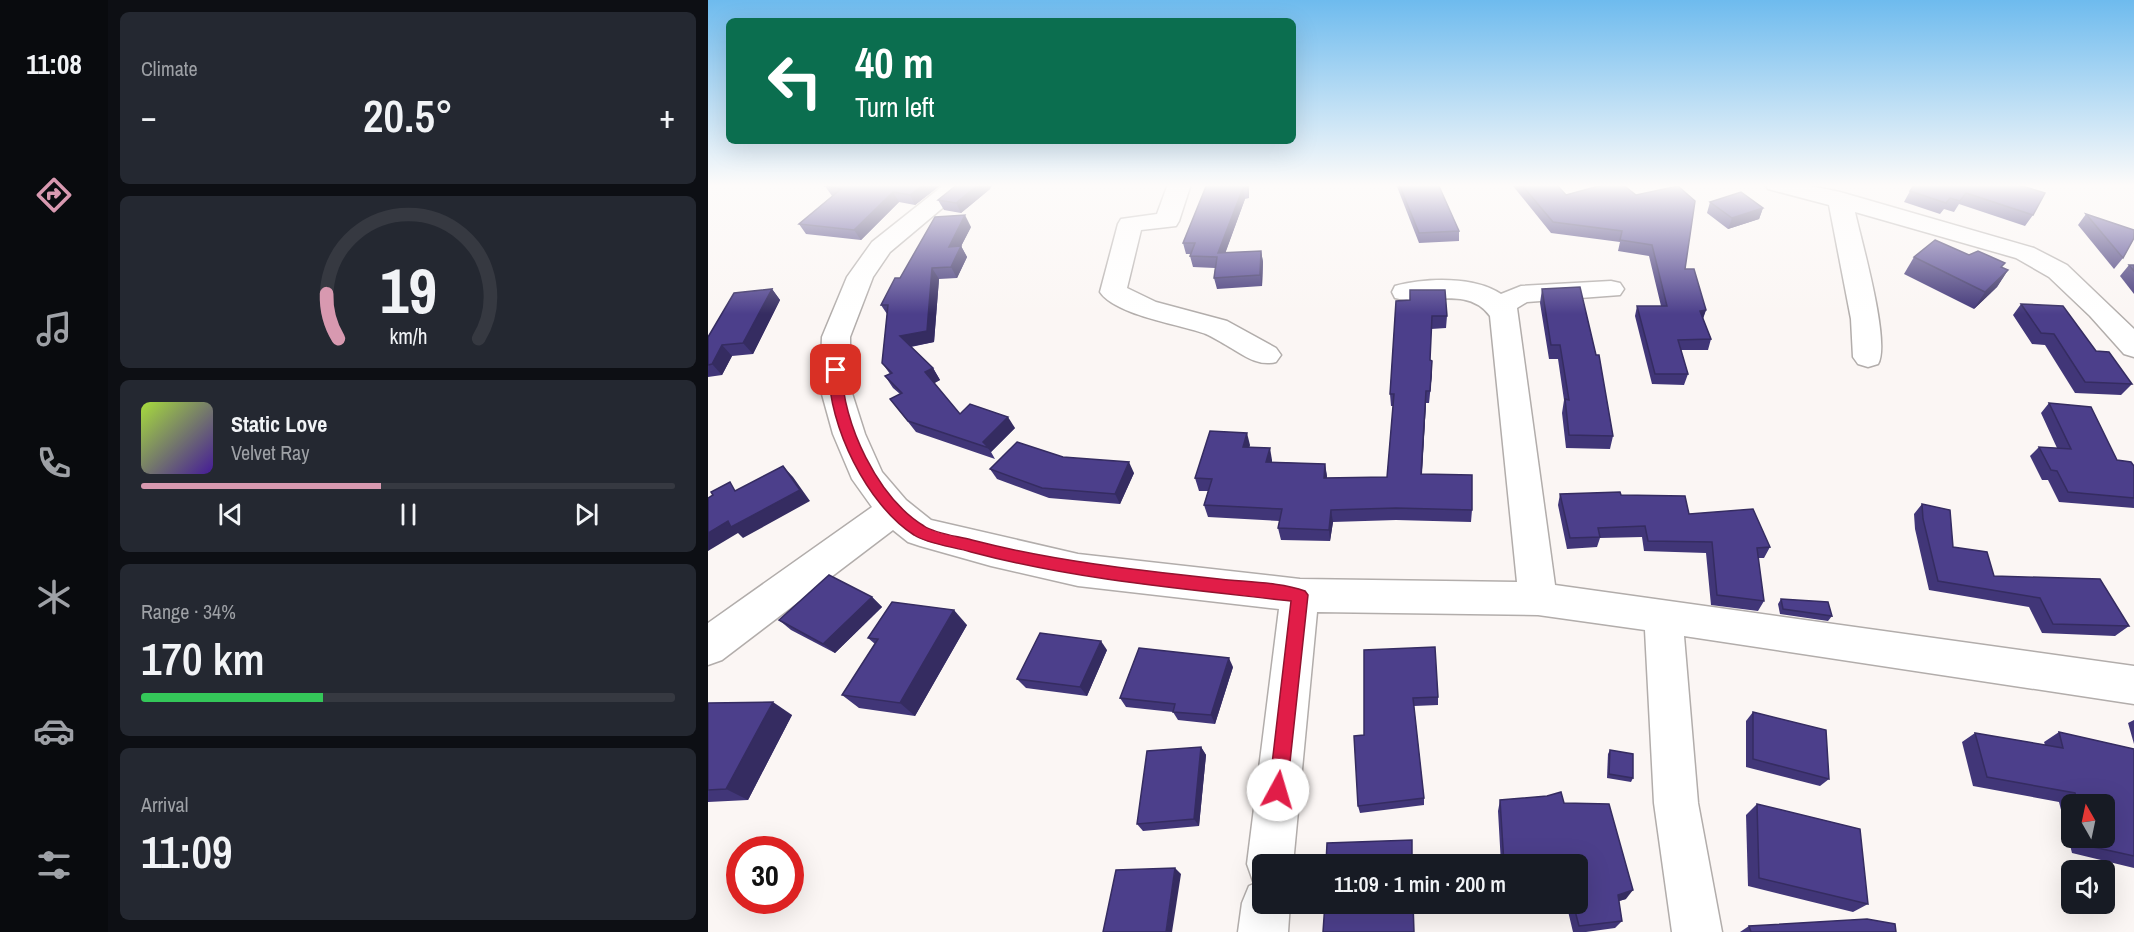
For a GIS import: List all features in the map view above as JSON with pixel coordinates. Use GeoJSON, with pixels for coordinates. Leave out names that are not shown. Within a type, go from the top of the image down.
{"type":"FeatureCollection","features":[{"type":"Feature","properties":{"kind":"street"},"geometry":{"type":"LineString","coordinates":[[905,227],[881,247],[860,277],[836,337],[835,387],[849,434],[869,479],[894,510],[920,532],[1078,570],[1300,595],[1538,599],[1663,618],[1738,626],[2134,685]]}},
{"type":"Feature","properties":{"kind":"street"},"geometry":{"type":"LineString","coordinates":[[1129,227],[1113,292],[1146,308],[1216,328],[1266,355]]}},
{"type":"Feature","properties":{"kind":"street"},"geometry":{"type":"LineString","coordinates":[[1846,227],[1865,319],[1868,357]]}},
{"type":"Feature","properties":{"kind":"street"},"geometry":{"type":"LineString","coordinates":[[1938,227],[2025,253],[2058,271],[2100,310],[2134,347]]}},
{"type":"Feature","properties":{"kind":"street"},"geometry":{"type":"LineString","coordinates":[[1538,599],[1502,312],[1503,305],[1521,294],[1611,290]]}},
{"type":"Feature","properties":{"kind":"street"},"geometry":{"type":"LineString","coordinates":[[1405,292],[1476,293],[1490,298],[1502,312]]}},
{"type":"Feature","properties":{"kind":"street"},"geometry":{"type":"LineString","coordinates":[[708,647],[894,510]]}},
{"type":"Feature","properties":{"kind":"street"},"geometry":{"type":"LineString","coordinates":[[1271,854],[1300,595]]}},
{"type":"Feature","properties":{"kind":"street"},"geometry":{"type":"LineString","coordinates":[[1663,618],[1676,803],[1697,932]]}},
{"type":"Feature","properties":{"kind":"street"},"geometry":{"type":"LineString","coordinates":[[1263,932],[1265,914]]}},
{"type":"Feature","properties":{"kind":"building"},"geometry":{"type":"Polygon","coordinates":[[[831,227],[857,227],[854,230],[831,227]]]}},
{"type":"Feature","properties":{"kind":"building"},"geometry":{"type":"Polygon","coordinates":[[[929,227],[959,227],[949,247],[961,246],[951,267],[932,268],[927,331],[900,336],[933,368],[925,372],[960,414],[970,404],[1008,417],[983,442],[989,448],[908,421],[890,399],[902,393],[885,376],[892,373],[882,363],[888,305],[881,305],[895,278],[900,278],[929,227]]]}},
{"type":"Feature","properties":{"kind":"building"},"geometry":{"type":"Polygon","coordinates":[[[1189,227],[1228,227],[1218,253],[1261,251],[1260,275],[1214,278],[1217,257],[1190,256],[1195,243],[1183,243],[1189,227]]]}},
{"type":"Feature","properties":{"kind":"building"},"geometry":{"type":"Polygon","coordinates":[[[1417,227],[1457,227],[1459,231],[1419,233],[1417,227]]]}},
{"type":"Feature","properties":{"kind":"building"},"geometry":{"type":"Polygon","coordinates":[[[1595,227],[1691,227],[1685,269],[1694,269],[1706,310],[1700,311],[1711,339],[1678,340],[1688,374],[1655,374],[1637,306],[1667,306],[1652,245],[1620,240],[1622,231],[1595,227]]]}},
{"type":"Feature","properties":{"kind":"building"},"geometry":{"type":"Polygon","coordinates":[[[2097,227],[2126,227],[2134,230],[2134,238],[2123,258],[2097,227]]]}},
{"type":"Feature","properties":{"kind":"building"},"geometry":{"type":"Polygon","coordinates":[[[1935,240],[1969,255],[1978,251],[2005,263],[2001,267],[2008,270],[1985,292],[1914,257],[1935,240]]]}},
{"type":"Feature","properties":{"kind":"building"},"geometry":{"type":"Polygon","coordinates":[[[1580,287],[1596,355],[1599,355],[1613,436],[1569,435],[1565,399],[1569,400],[1560,345],[1551,345],[1542,289],[1580,287]]]}},
{"type":"Feature","properties":{"kind":"building"},"geometry":{"type":"Polygon","coordinates":[[[772,289],[743,343],[722,345],[712,364],[708,365],[708,337],[734,293],[772,289]]]}},
{"type":"Feature","properties":{"kind":"building"},"geometry":{"type":"Polygon","coordinates":[[[1410,290],[1445,290],[1447,316],[1432,316],[1430,391],[1426,391],[1421,474],[1472,475],[1472,510],[1396,508],[1331,510],[1329,530],[1278,528],[1282,509],[1204,505],[1212,479],[1195,478],[1210,431],[1247,433],[1243,447],[1270,448],[1266,462],[1325,464],[1324,478],[1387,477],[1394,394],[1390,394],[1396,301],[1410,300],[1410,290]]]}},
{"type":"Feature","properties":{"kind":"building"},"geometry":{"type":"Polygon","coordinates":[[[2021,304],[2063,306],[2096,351],[2109,352],[2132,384],[2085,382],[2054,334],[2041,333],[2021,304]]]}},
{"type":"Feature","properties":{"kind":"building"},"geometry":{"type":"Polygon","coordinates":[[[2049,403],[2091,407],[2117,460],[2131,462],[2134,466],[2134,498],[2068,492],[2057,471],[2051,470],[2039,447],[2071,449],[2049,403]]]}},
{"type":"Feature","properties":{"kind":"building"},"geometry":{"type":"Polygon","coordinates":[[[1017,442],[1063,457],[1129,462],[1115,494],[1042,488],[990,469],[1017,442]]]}},
{"type":"Feature","properties":{"kind":"building"},"geometry":{"type":"Polygon","coordinates":[[[783,466],[800,490],[731,527],[728,521],[708,533],[708,498],[713,495],[711,492],[730,482],[735,491],[783,466]]]}},
{"type":"Feature","properties":{"kind":"building"},"geometry":{"type":"Polygon","coordinates":[[[1620,492],[1621,495],[1685,496],[1689,514],[1753,509],[1770,547],[1757,548],[1764,601],[1717,595],[1712,542],[1648,541],[1645,526],[1598,528],[1600,537],[1570,538],[1560,494],[1620,492]]]}},
{"type":"Feature","properties":{"kind":"building"},"geometry":{"type":"Polygon","coordinates":[[[1922,504],[1950,510],[1953,547],[1987,552],[1994,576],[2100,579],[2129,626],[2053,624],[2040,598],[1938,581],[1923,519],[1922,504]]]}},
{"type":"Feature","properties":{"kind":"building"},"geometry":{"type":"Polygon","coordinates":[[[829,575],[872,597],[823,644],[779,620],[829,575]]]}},
{"type":"Feature","properties":{"kind":"building"},"geometry":{"type":"Polygon","coordinates":[[[1781,599],[1828,602],[1832,616],[1783,609],[1781,599]]]}},
{"type":"Feature","properties":{"kind":"building"},"geometry":{"type":"Polygon","coordinates":[[[892,602],[954,610],[900,703],[842,695],[878,639],[868,638],[892,602]]]}},
{"type":"Feature","properties":{"kind":"building"},"geometry":{"type":"Polygon","coordinates":[[[1040,633],[1101,641],[1080,687],[1017,679],[1040,633]]]}},
{"type":"Feature","properties":{"kind":"building"},"geometry":{"type":"Polygon","coordinates":[[[1435,647],[1438,697],[1413,698],[1424,798],[1358,806],[1354,736],[1364,735],[1364,650],[1435,647]]]}},
{"type":"Feature","properties":{"kind":"building"},"geometry":{"type":"Polygon","coordinates":[[[1139,648],[1229,658],[1211,715],[1173,712],[1175,704],[1120,698],[1139,648]]]}},
{"type":"Feature","properties":{"kind":"building"},"geometry":{"type":"Polygon","coordinates":[[[773,702],[726,789],[708,790],[708,703],[773,702]]]}},
{"type":"Feature","properties":{"kind":"building"},"geometry":{"type":"Polygon","coordinates":[[[1753,712],[1826,730],[1829,779],[1753,759],[1753,712]]]}},
{"type":"Feature","properties":{"kind":"building"},"geometry":{"type":"Polygon","coordinates":[[[2059,732],[2134,749],[2134,856],[2098,848],[2115,848],[2115,794],[2075,794],[1987,777],[1975,733],[2063,748],[2059,732]]]}},
{"type":"Feature","properties":{"kind":"building"},"geometry":{"type":"Polygon","coordinates":[[[1201,747],[1194,819],[1137,824],[1147,751],[1201,747]]]}},
{"type":"Feature","properties":{"kind":"building"},"geometry":{"type":"Polygon","coordinates":[[[1610,750],[1633,754],[1633,778],[1609,774],[1610,750]]]}},
{"type":"Feature","properties":{"kind":"building"},"geometry":{"type":"Polygon","coordinates":[[[1561,792],[1564,803],[1609,804],[1633,890],[1618,895],[1622,921],[1579,926],[1576,914],[1588,914],[1588,854],[1503,854],[1500,800],[1547,796],[1561,792]]]}},
{"type":"Feature","properties":{"kind":"building"},"geometry":{"type":"Polygon","coordinates":[[[1757,804],[1860,829],[1868,904],[1759,878],[1757,804]]]}},
{"type":"Feature","properties":{"kind":"building"},"geometry":{"type":"Polygon","coordinates":[[[1412,840],[1412,854],[1326,854],[1327,843],[1412,840]]]}},
{"type":"Feature","properties":{"kind":"building"},"geometry":{"type":"Polygon","coordinates":[[[1175,868],[1166,932],[1103,932],[1116,870],[1175,868]]]}},
{"type":"Feature","properties":{"kind":"building"},"geometry":{"type":"Polygon","coordinates":[[[1324,914],[1413,914],[1414,932],[1323,932],[1324,914]]]}},
{"type":"Feature","properties":{"kind":"building"},"geometry":{"type":"Polygon","coordinates":[[[1867,919],[1895,924],[1896,932],[1751,932],[1749,926],[1867,919]]]}},
{"type":"Feature","properties":{"kind":"route"},"geometry":{"type":"LineString","coordinates":[[836,370],[835,387],[849,434],[869,479],[894,510],[920,532],[1078,570],[1300,595],[1278,790]]}}]}
